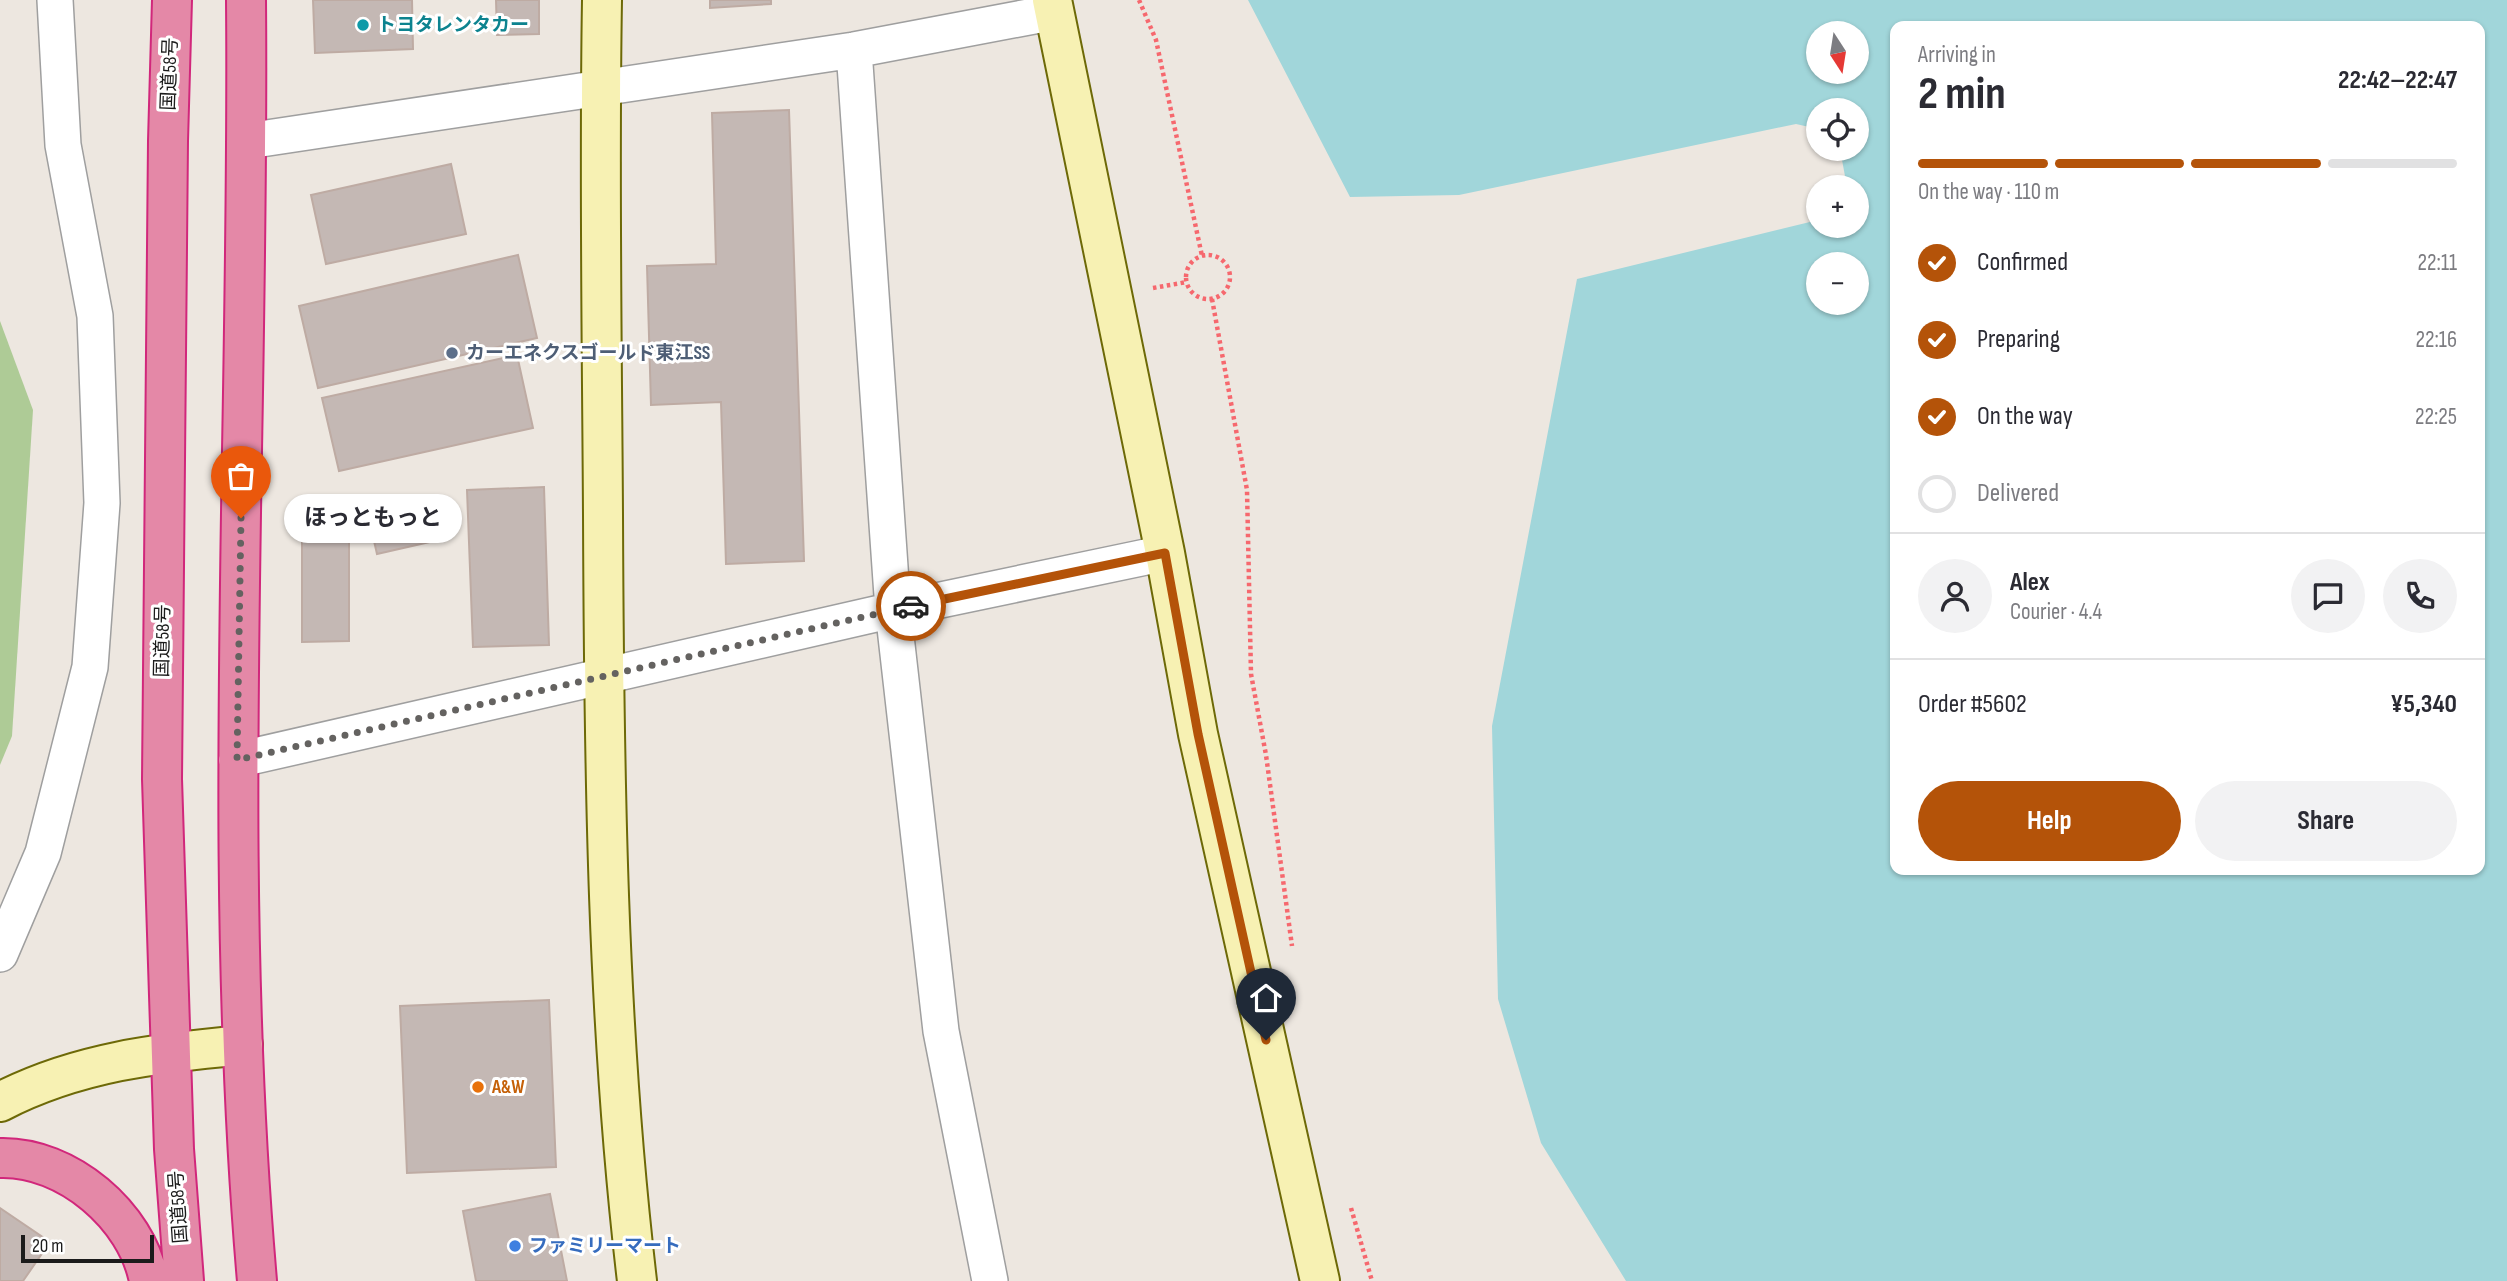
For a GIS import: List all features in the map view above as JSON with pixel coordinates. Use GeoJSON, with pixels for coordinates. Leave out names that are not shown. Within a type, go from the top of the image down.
{"type":"FeatureCollection","features":[{"type":"Feature","properties":{"kind":"highway","name":"国道58号"},"geometry":{"type":"LineString","coordinates":[[172,0],[162,779],[171,1052],[184,1281]]}},
{"type":"Feature","properties":{"kind":"highway"},"geometry":{"type":"LineString","coordinates":[[246,0],[247,141],[237,760],[245,1146],[257,1281]]}},
{"type":"Feature","properties":{"kind":"highway"},"geometry":{"type":"LineString","coordinates":[[0,1158],[46,1164],[79,1182],[111,1208],[145,1258],[149,1281]]}},
{"type":"Feature","properties":{"kind":"street"},"geometry":{"type":"LineString","coordinates":[[0,954],[43,853],[90,667],[102,503],[95,316],[63,145],[55,0]]}},
{"type":"Feature","properties":{"kind":"street"},"geometry":{"type":"LineString","coordinates":[[602,0],[600,88],[608,922],[625,1176],[637,1281]]}},
{"type":"Feature","properties":{"kind":"street"},"geometry":{"type":"LineString","coordinates":[[247,141],[854,50],[1054,6],[1165,553],[1198,734],[1320,1281]]}},
{"type":"Feature","properties":{"kind":"street"},"geometry":{"type":"LineString","coordinates":[[854,50],[893,610],[941,1031],[990,1281]]}},
{"type":"Feature","properties":{"kind":"street"},"geometry":{"type":"LineString","coordinates":[[237,760],[604,679],[893,610],[1165,553]]}},
{"type":"Feature","properties":{"kind":"street"},"geometry":{"type":"LineString","coordinates":[[0,1102],[81,1069],[171,1052],[243,1045]]}},
{"type":"Feature","properties":{"kind":"path"},"geometry":{"type":"LineString","coordinates":[[1139,0],[1156,40],[1202,256]]}},
{"type":"Feature","properties":{"kind":"path"},"geometry":{"type":"LineString","coordinates":[[1202,256],[1220,258],[1229,269],[1230,284],[1227,290],[1212,299],[1194,294],[1187,282],[1188,267],[1202,256]]}},
{"type":"Feature","properties":{"kind":"path"},"geometry":{"type":"LineString","coordinates":[[1212,299],[1247,490],[1251,674],[1266,755],[1293,952]]}},
{"type":"Feature","properties":{"kind":"path"},"geometry":{"type":"LineString","coordinates":[[1349,1200],[1372,1281]]}},
{"type":"Feature","properties":{"kind":"green space"},"geometry":{"type":"Polygon","coordinates":[[[0,321],[33,410],[12,736],[0,765],[0,321]]]}},
{"type":"Feature","properties":{"kind":"water"},"geometry":{"type":"Polygon","coordinates":[[[1248,0],[2507,0],[2507,1281],[1626,1281],[1541,1143],[1498,999],[1492,726],[1577,279],[1806,223],[1806,238],[1869,238],[1869,175],[1845,175],[1842,161],[1869,161],[1869,98],[1806,98],[1806,126],[1796,124],[1459,195],[1350,197],[1248,0]]]}},
{"type":"Feature","properties":{"kind":"building","name":"トヨタレンタカー"},"geometry":{"type":"Polygon","coordinates":[[[313,0],[412,0],[413,49],[315,53],[313,0]]]}},
{"type":"Feature","properties":{"kind":"building"},"geometry":{"type":"Polygon","coordinates":[[[496,0],[539,0],[539,34],[497,35],[496,0]]]}},
{"type":"Feature","properties":{"kind":"building"},"geometry":{"type":"Polygon","coordinates":[[[710,0],[771,0],[771,4],[710,8],[710,0]]]}},
{"type":"Feature","properties":{"kind":"building"},"geometry":{"type":"Polygon","coordinates":[[[789,110],[804,561],[726,564],[721,402],[651,405],[647,266],[716,264],[712,113],[789,110]]]}},
{"type":"Feature","properties":{"kind":"building"},"geometry":{"type":"Polygon","coordinates":[[[451,164],[466,234],[326,264],[311,195],[451,164]]]}},
{"type":"Feature","properties":{"kind":"building"},"geometry":{"type":"Polygon","coordinates":[[[518,255],[537,338],[318,388],[299,306],[518,255]]]}},
{"type":"Feature","properties":{"kind":"building"},"geometry":{"type":"Polygon","coordinates":[[[517,355],[533,428],[339,471],[322,398],[517,355]]]}},
{"type":"Feature","properties":{"kind":"building"},"geometry":{"type":"Polygon","coordinates":[[[544,487],[549,645],[473,647],[467,490],[544,487]]]}},
{"type":"Feature","properties":{"kind":"building"},"geometry":{"type":"Polygon","coordinates":[[[435,503],[443,539],[377,554],[369,519],[435,503]]]}},
{"type":"Feature","properties":{"kind":"building"},"geometry":{"type":"Polygon","coordinates":[[[349,536],[349,641],[302,642],[302,537],[349,536]]]}},
{"type":"Feature","properties":{"kind":"building","name":"A&W"},"geometry":{"type":"Polygon","coordinates":[[[549,1000],[556,1167],[407,1173],[400,1006],[549,1000]]]}},
{"type":"Feature","properties":{"kind":"building","name":"ファミリーマート"},"geometry":{"type":"Polygon","coordinates":[[[550,1194],[567,1281],[476,1281],[463,1211],[550,1194]]]}},
{"type":"Feature","properties":{"kind":"building"},"geometry":{"type":"Polygon","coordinates":[[[0,1208],[50,1242],[23,1281],[0,1281],[0,1208]]]}},
{"type":"Feature","properties":{"kind":"way so far"},"geometry":{"type":"LineString","coordinates":[[241,518],[237,760],[604,679],[911,606]]}},
{"type":"Feature","properties":{"kind":"place","name":"トヨタレンタカー"},"geometry":{"type":"Point","coordinates":[363,25]}},
{"type":"Feature","properties":{"kind":"place","name":"カーエネクスゴールド東江SS"},"geometry":{"type":"Point","coordinates":[452,353]}},
{"type":"Feature","properties":{"kind":"place","name":"ほっともっと"},"geometry":{"type":"Point","coordinates":[241,518]}},
{"type":"Feature","properties":{"kind":"place","name":"A&W"},"geometry":{"type":"Point","coordinates":[478,1087]}},
{"type":"Feature","properties":{"kind":"place","name":"ファミリーマート"},"geometry":{"type":"Point","coordinates":[515,1246]}},
{"type":"Feature","properties":{"kind":"route"},"geometry":{"type":"LineString","coordinates":[[911,606],[1165,553],[1198,734],[1266,1040]]}}]}
